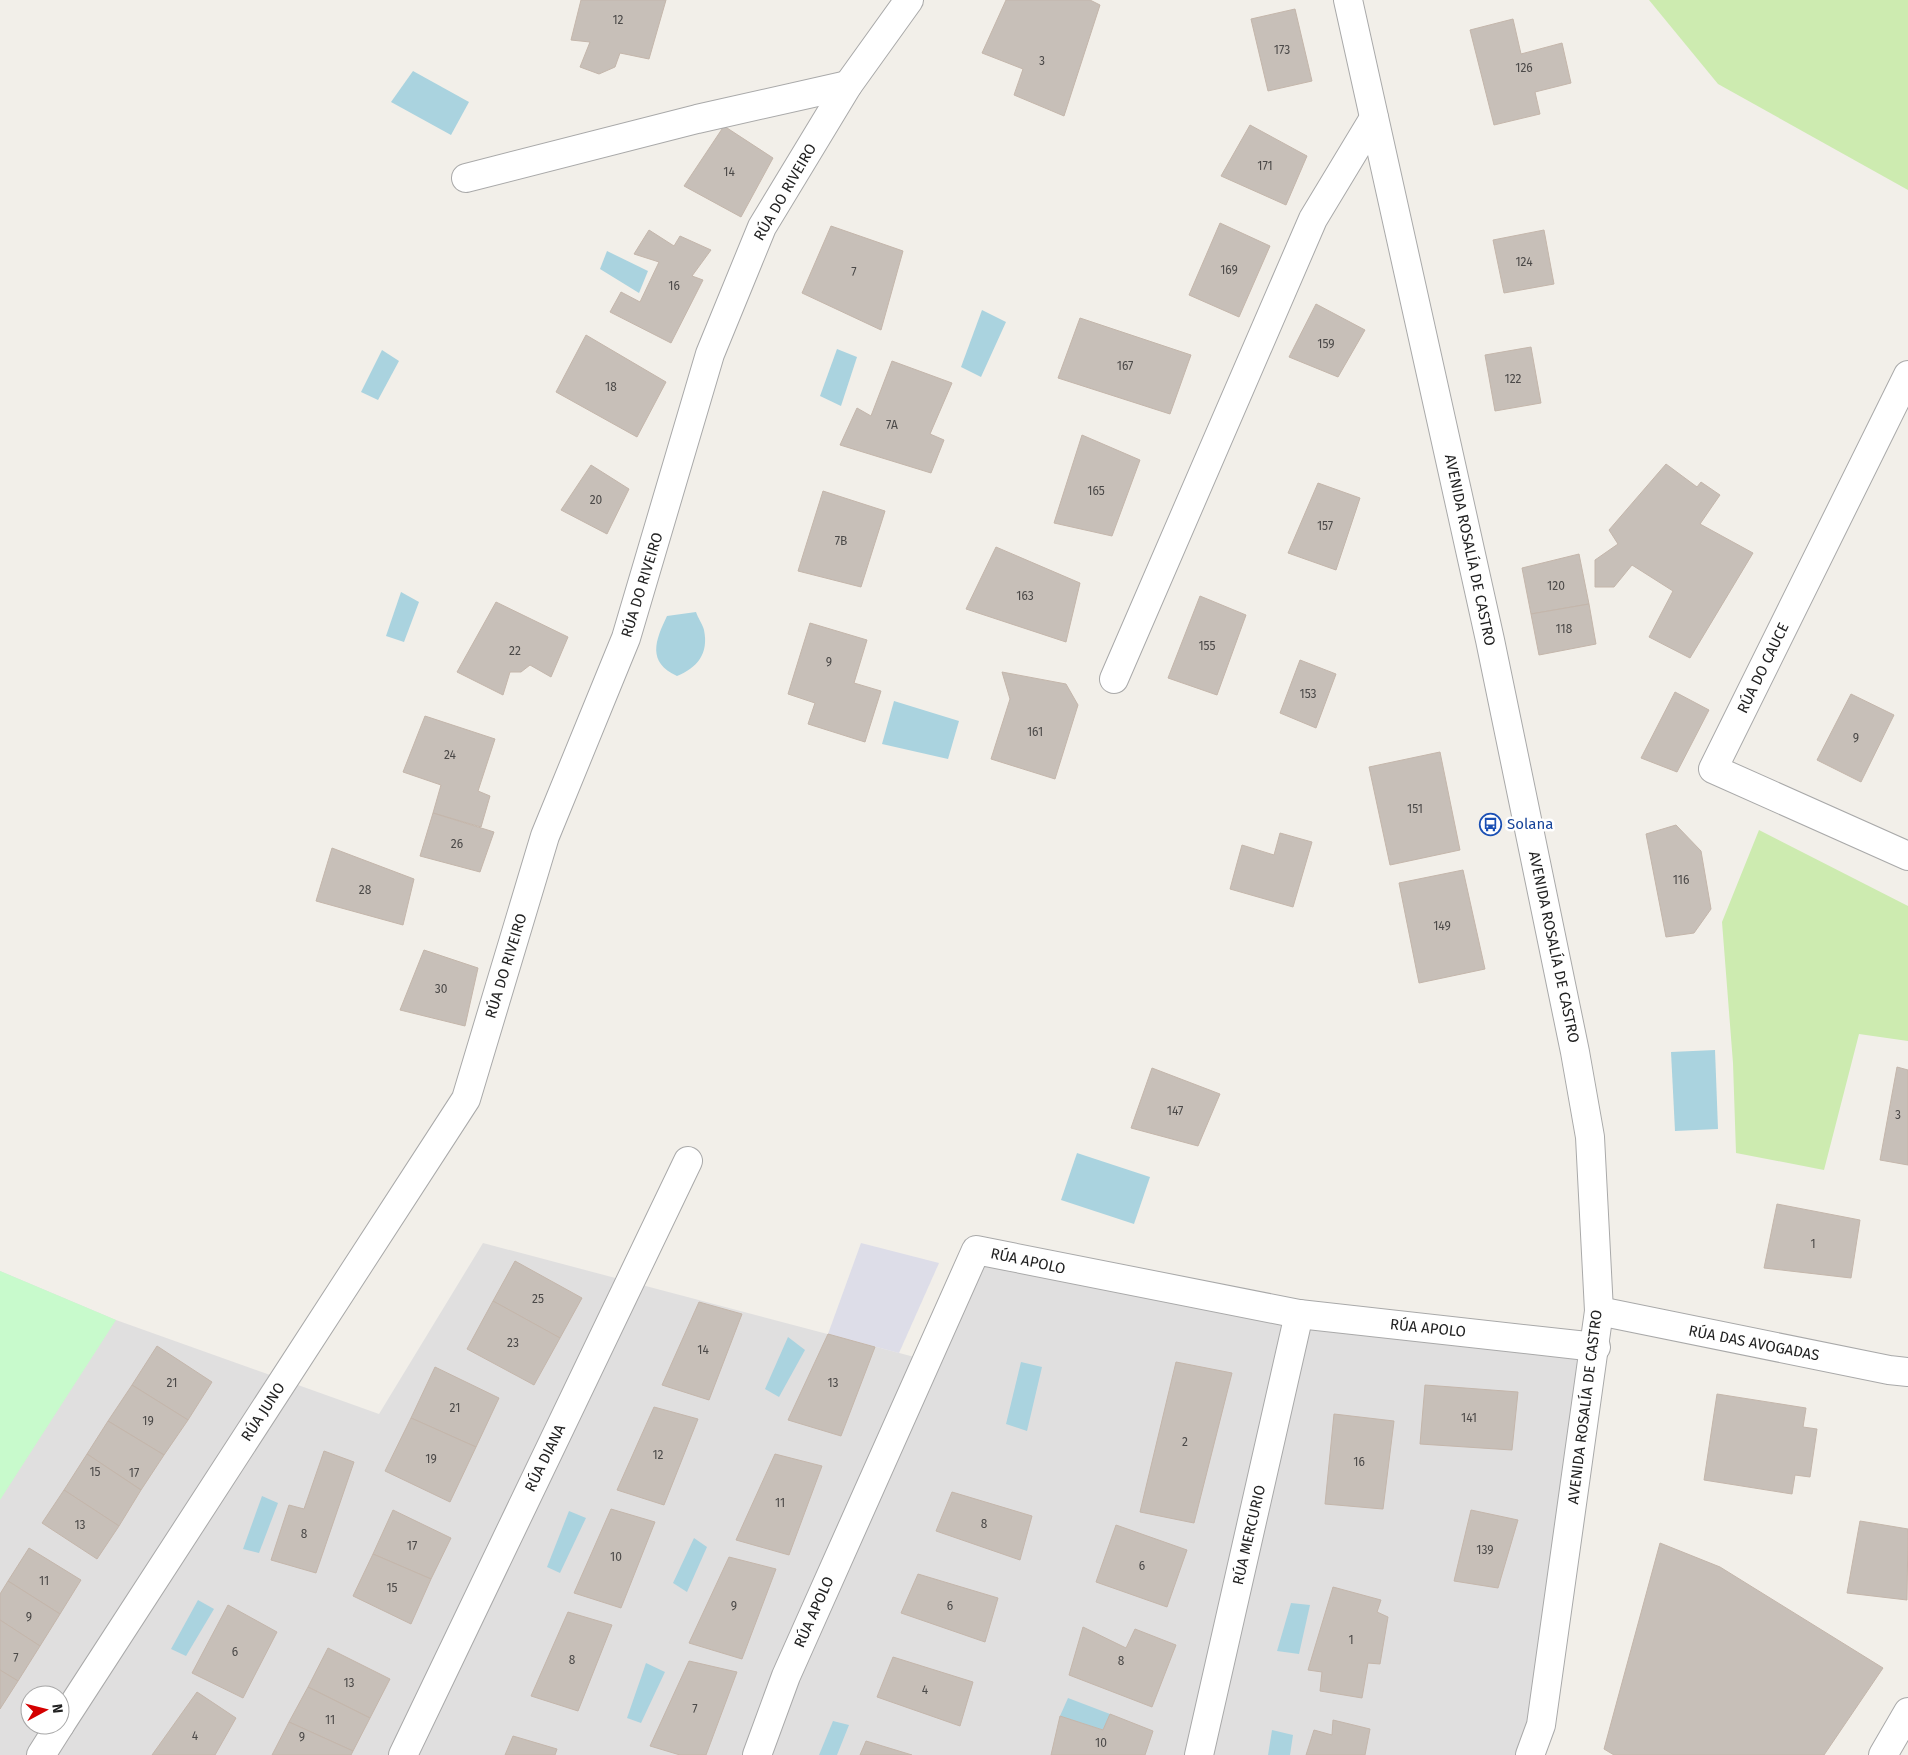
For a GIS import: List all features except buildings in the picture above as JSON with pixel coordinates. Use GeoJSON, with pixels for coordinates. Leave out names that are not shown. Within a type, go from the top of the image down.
{"type":"FeatureCollection","features":[{"type":"Feature","properties":{"kind":"street","name":"RÚA DO RIVEIRO"},"geometry":{"type":"LineString","coordinates":[[466,1099],[545,836],[626,638],[710,354],[762,227],[848,85],[909,0]]}},
{"type":"Feature","properties":{"kind":"street","name":"AVENIDA ROSALÍA DE CASTRO"},"geometry":{"type":"LineString","coordinates":[[1348,0],[1490,640],[1575,1052],[1590,1137],[1599,1311],[1596,1347],[1541,1725],[1530,1755]]}},
{"type":"Feature","properties":{"kind":"street"},"geometry":{"type":"LineString","coordinates":[[466,178],[697,119],[848,85]]}},
{"type":"Feature","properties":{"kind":"street"},"geometry":{"type":"LineString","coordinates":[[1114,679],[1313,219],[1374,118]]}},
{"type":"Feature","properties":{"kind":"street","name":"RÚA DO CAUCE"},"geometry":{"type":"LineString","coordinates":[[1908,375],[1713,769],[1908,856]]}},
{"type":"Feature","properties":{"kind":"street","name":"RÚA JUNO"},"geometry":{"type":"LineString","coordinates":[[70,1710],[466,1099]]}},
{"type":"Feature","properties":{"kind":"street","name":"RÚA DIANA"},"geometry":{"type":"LineString","coordinates":[[403,1755],[688,1161]]}},
{"type":"Feature","properties":{"kind":"street","name":"RÚA APOLO"},"geometry":{"type":"LineString","coordinates":[[757,1755],[786,1676],[976,1250],[1299,1314],[1596,1347]]}},
{"type":"Feature","properties":{"kind":"street","name":"RÚA DAS AVOGADAS"},"geometry":{"type":"LineString","coordinates":[[1599,1311],[1889,1370],[1908,1372]]}},
{"type":"Feature","properties":{"kind":"street","name":"RÚA MERCURIO"},"geometry":{"type":"LineString","coordinates":[[1199,1755],[1299,1314]]}},
{"type":"Feature","properties":{"kind":"street"},"geometry":{"type":"LineString","coordinates":[[1884,1755],[1908,1712]]}},
{"type":"Feature","properties":{"kind":"street","name":"RÚA JUNO"},"geometry":{"type":"LineString","coordinates":[[41,1755],[54,1735]]}},
{"type":"Feature","properties":{"kind":"shaded area"},"geometry":{"type":"Polygon","coordinates":[[[483,1243],[922,1359],[977,1257],[1597,1350],[1563,1623],[1520,1755],[0,1755],[0,1271],[116,1320],[379,1414],[483,1243]]]}},
{"type":"Feature","properties":{"kind":"shaded area"},"geometry":{"type":"Polygon","coordinates":[[[861,1243],[939,1263],[899,1353],[828,1334],[861,1243]]]}},
{"type":"Feature","properties":{"kind":"green space"},"geometry":{"type":"Polygon","coordinates":[[[1649,0],[1908,0],[1908,190],[1718,84],[1649,0]]]}},
{"type":"Feature","properties":{"kind":"green space"},"geometry":{"type":"Polygon","coordinates":[[[1759,830],[1908,906],[1908,1041],[1859,1034],[1824,1170],[1736,1153],[1733,1063],[1722,922],[1759,830]]]}},
{"type":"Feature","properties":{"kind":"green space"},"geometry":{"type":"Polygon","coordinates":[[[0,1271],[116,1320],[0,1500],[0,1271]]]}},
{"type":"Feature","properties":{"kind":"water"},"geometry":{"type":"Polygon","coordinates":[[[413,71],[469,102],[451,135],[391,102],[413,71]]]}},
{"type":"Feature","properties":{"kind":"water"},"geometry":{"type":"Polygon","coordinates":[[[607,251],[648,271],[639,293],[600,269],[607,251]]]}},
{"type":"Feature","properties":{"kind":"water"},"geometry":{"type":"Polygon","coordinates":[[[982,310],[1006,322],[981,377],[961,367],[982,310]]]}},
{"type":"Feature","properties":{"kind":"water"},"geometry":{"type":"Polygon","coordinates":[[[837,349],[857,357],[841,406],[820,396],[837,349]]]}},
{"type":"Feature","properties":{"kind":"water"},"geometry":{"type":"Polygon","coordinates":[[[382,350],[399,361],[378,400],[361,392],[382,350]]]}},
{"type":"Feature","properties":{"kind":"water"},"geometry":{"type":"Polygon","coordinates":[[[401,592],[419,602],[404,642],[386,636],[401,592]]]}},
{"type":"Feature","properties":{"kind":"water"},"geometry":{"type":"Polygon","coordinates":[[[696,612],[704,630],[705,646],[703,653],[696,664],[677,676],[667,670],[657,657],[656,650],[659,634],[667,616],[696,612]]]}},
{"type":"Feature","properties":{"kind":"water"},"geometry":{"type":"Polygon","coordinates":[[[894,701],[959,721],[948,759],[882,744],[894,701]]]}},
{"type":"Feature","properties":{"kind":"water"},"geometry":{"type":"Polygon","coordinates":[[[1715,1050],[1718,1129],[1675,1131],[1671,1052],[1715,1050]]]}},
{"type":"Feature","properties":{"kind":"water"},"geometry":{"type":"Polygon","coordinates":[[[1077,1153],[1150,1177],[1134,1224],[1061,1200],[1077,1153]]]}},
{"type":"Feature","properties":{"kind":"water"},"geometry":{"type":"Polygon","coordinates":[[[788,1337],[805,1350],[779,1397],[765,1389],[788,1337]]]}},
{"type":"Feature","properties":{"kind":"water"},"geometry":{"type":"Polygon","coordinates":[[[1021,1362],[1042,1367],[1027,1431],[1006,1424],[1021,1362]]]}},
{"type":"Feature","properties":{"kind":"water"},"geometry":{"type":"Polygon","coordinates":[[[262,1496],[278,1503],[259,1553],[243,1549],[262,1496]]]}},
{"type":"Feature","properties":{"kind":"water"},"geometry":{"type":"Polygon","coordinates":[[[569,1511],[586,1518],[560,1573],[547,1567],[569,1511]]]}},
{"type":"Feature","properties":{"kind":"water"},"geometry":{"type":"Polygon","coordinates":[[[694,1538],[707,1547],[687,1592],[673,1583],[694,1538]]]}},
{"type":"Feature","properties":{"kind":"water"},"geometry":{"type":"Polygon","coordinates":[[[198,1600],[214,1609],[186,1656],[171,1649],[198,1600]]]}},
{"type":"Feature","properties":{"kind":"water"},"geometry":{"type":"Polygon","coordinates":[[[1291,1603],[1310,1605],[1299,1654],[1277,1651],[1291,1603]]]}},
{"type":"Feature","properties":{"kind":"water"},"geometry":{"type":"Polygon","coordinates":[[[646,1663],[665,1672],[641,1723],[627,1718],[646,1663]]]}},
{"type":"Feature","properties":{"kind":"water"},"geometry":{"type":"Polygon","coordinates":[[[1068,1698],[1110,1714],[1103,1730],[1060,1716],[1068,1698]]]}},
{"type":"Feature","properties":{"kind":"water"},"geometry":{"type":"Polygon","coordinates":[[[833,1721],[849,1725],[837,1755],[819,1755],[833,1721]]]}},
{"type":"Feature","properties":{"kind":"water"},"geometry":{"type":"Polygon","coordinates":[[[1272,1730],[1293,1735],[1290,1755],[1268,1755],[1272,1730]]]}},
{"type":"Feature","properties":{"kind":"place","name":"Solana"},"geometry":{"type":"Point","coordinates":[1491,824]}}]}
